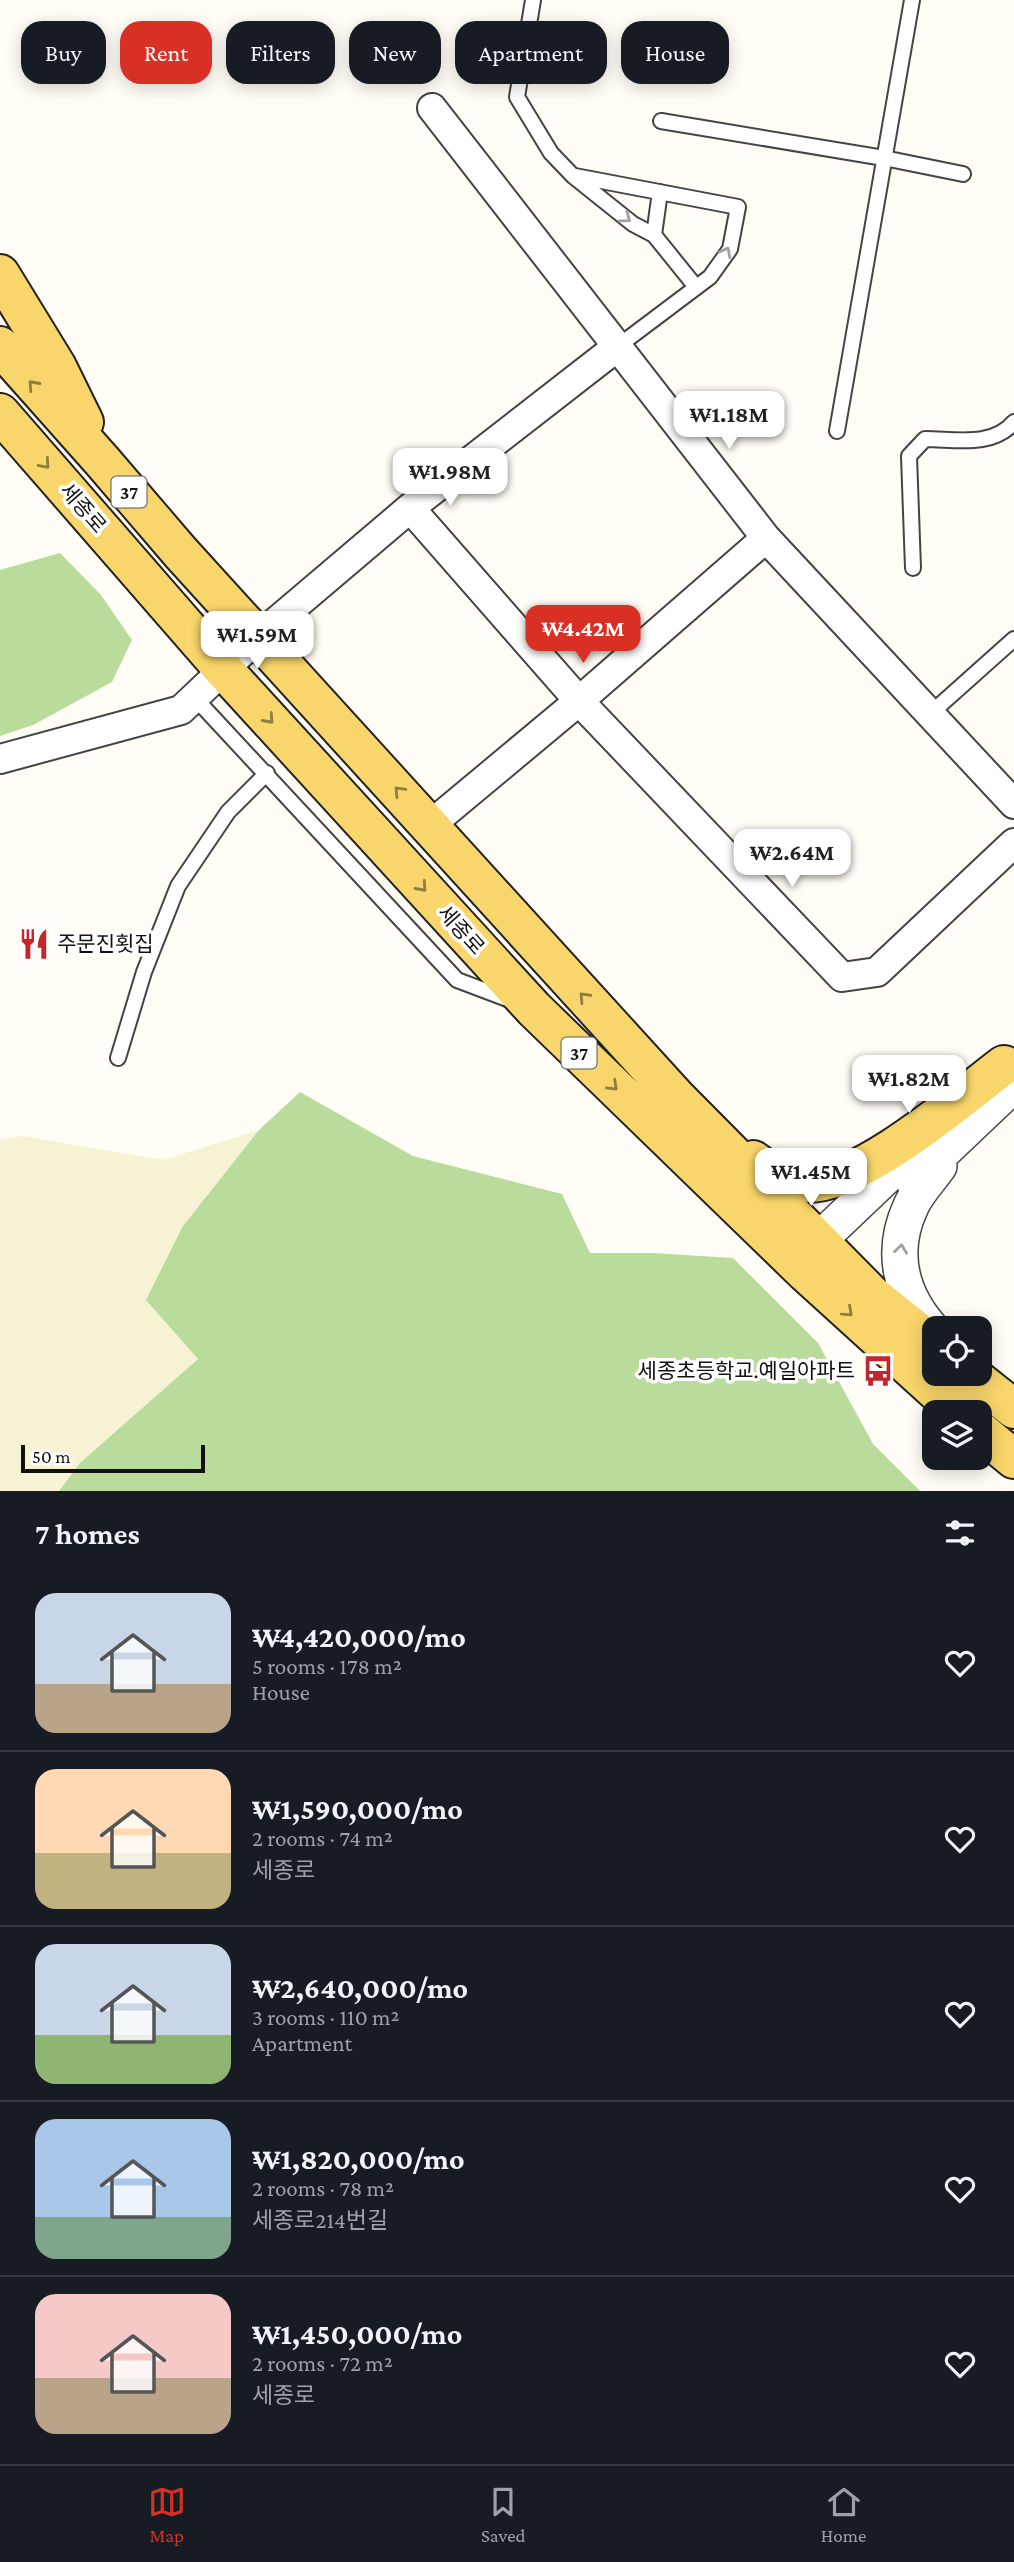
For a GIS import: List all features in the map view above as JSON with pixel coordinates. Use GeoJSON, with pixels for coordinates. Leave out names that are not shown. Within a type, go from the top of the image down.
{"type":"FeatureCollection","features":[{"type":"Feature","properties":{"kind":"main road"},"geometry":{"type":"LineString","coordinates":[[0,274],[57,368],[103,462]]}},
{"type":"Feature","properties":{"kind":"main road","name":"세종로"},"geometry":{"type":"LineString","coordinates":[[0,346],[181,553],[569,982],[872,1295],[922,1335]]}},
{"type":"Feature","properties":{"kind":"main road","name":"세종로"},"geometry":{"type":"LineString","coordinates":[[0,413],[223,669],[534,1009],[827,1248],[949,1400]]}},
{"type":"Feature","properties":{"kind":"main road"},"geometry":{"type":"LineString","coordinates":[[110,538],[134,547],[164,577],[172,578],[179,573],[183,566],[181,553]]}},
{"type":"Feature","properties":{"kind":"main road"},"geometry":{"type":"LineString","coordinates":[[720,1141],[739,1150],[763,1168],[790,1180],[805,1183],[825,1182],[850,1173],[880,1155],[1011,1068]]}},
{"type":"Feature","properties":{"kind":"main road"},"geometry":{"type":"LineString","coordinates":[[985,1386],[1014,1409]]}},
{"type":"Feature","properties":{"kind":"main road"},"geometry":{"type":"LineString","coordinates":[[992,1441],[1014,1459]]}},
{"type":"Feature","properties":{"kind":"street"},"geometry":{"type":"LineString","coordinates":[[432,108],[766,538],[1014,804]]}},
{"type":"Feature","properties":{"kind":"street"},"geometry":{"type":"LineString","coordinates":[[0,759],[181,710],[258,637],[410,508],[617,347]]}},
{"type":"Feature","properties":{"kind":"street"},"geometry":{"type":"LineString","coordinates":[[410,508],[579,701],[842,977],[877,972],[1014,843]]}},
{"type":"Feature","properties":{"kind":"street"},"geometry":{"type":"LineString","coordinates":[[429,826],[579,701],[766,538]]}},
{"type":"Feature","properties":{"kind":"street"},"geometry":{"type":"LineString","coordinates":[[827,1248],[1011,1068]]}},
{"type":"Feature","properties":{"kind":"street"},"geometry":{"type":"LineString","coordinates":[[922,1316],[902,1284],[899,1259],[903,1230],[911,1205],[1011,1068]]}},
{"type":"Feature","properties":{"kind":"street"},"geometry":{"type":"LineString","coordinates":[[827,1248],[963,1131]]}},
{"type":"Feature","properties":{"kind":"street"},"geometry":{"type":"LineString","coordinates":[[992,1378],[1010,1392],[1014,1400]]}},
{"type":"Feature","properties":{"kind":"lane"},"geometry":{"type":"LineString","coordinates":[[533,0],[517,97],[551,153],[573,176],[633,224],[654,235],[696,288]]}},
{"type":"Feature","properties":{"kind":"lane"},"geometry":{"type":"LineString","coordinates":[[837,431],[912,0]]}},
{"type":"Feature","properties":{"kind":"lane"},"geometry":{"type":"LineString","coordinates":[[661,121],[884,158],[963,174]]}},
{"type":"Feature","properties":{"kind":"lane"},"geometry":{"type":"LineString","coordinates":[[573,176],[738,207],[730,249],[710,277],[617,347]]}},
{"type":"Feature","properties":{"kind":"lane"},"geometry":{"type":"LineString","coordinates":[[654,235],[660,192]]}},
{"type":"Feature","properties":{"kind":"lane"},"geometry":{"type":"LineString","coordinates":[[913,568],[909,456],[925,439],[989,440],[1009,429],[1014,422]]}},
{"type":"Feature","properties":{"kind":"lane"},"geometry":{"type":"LineString","coordinates":[[930,714],[1014,639]]}},
{"type":"Feature","properties":{"kind":"lane"},"geometry":{"type":"LineString","coordinates":[[194,697],[457,980],[534,1009]]}},
{"type":"Feature","properties":{"kind":"lane"},"geometry":{"type":"LineString","coordinates":[[118,1058],[144,972],[178,886],[228,812],[267,773]]}},
{"type":"Feature","properties":{"kind":"shaded area"},"geometry":{"type":"Polygon","coordinates":[[[259,1130],[183,1226],[198,1359],[81,1462],[59,1491],[0,1491],[0,1139],[23,1136],[163,1160],[259,1130]]]}},
{"type":"Feature","properties":{"kind":"green space"},"geometry":{"type":"Polygon","coordinates":[[[60,553],[101,595],[132,640],[112,682],[33,725],[0,736],[0,570],[60,553]]]}},
{"type":"Feature","properties":{"kind":"green space"},"geometry":{"type":"Polygon","coordinates":[[[300,1092],[413,1156],[562,1194],[590,1253],[653,1253],[733,1258],[818,1343],[873,1444],[920,1491],[59,1491],[81,1462],[198,1359],[146,1300],[183,1226],[259,1130],[300,1092]]]}},
{"type":"Feature","properties":{"kind":"place","name":"주문진횟집"},"geometry":{"type":"Point","coordinates":[34,944]}},
{"type":"Feature","properties":{"kind":"place","name":"세종초등학교.예일아파트"},"geometry":{"type":"Point","coordinates":[878,1371]}}]}
